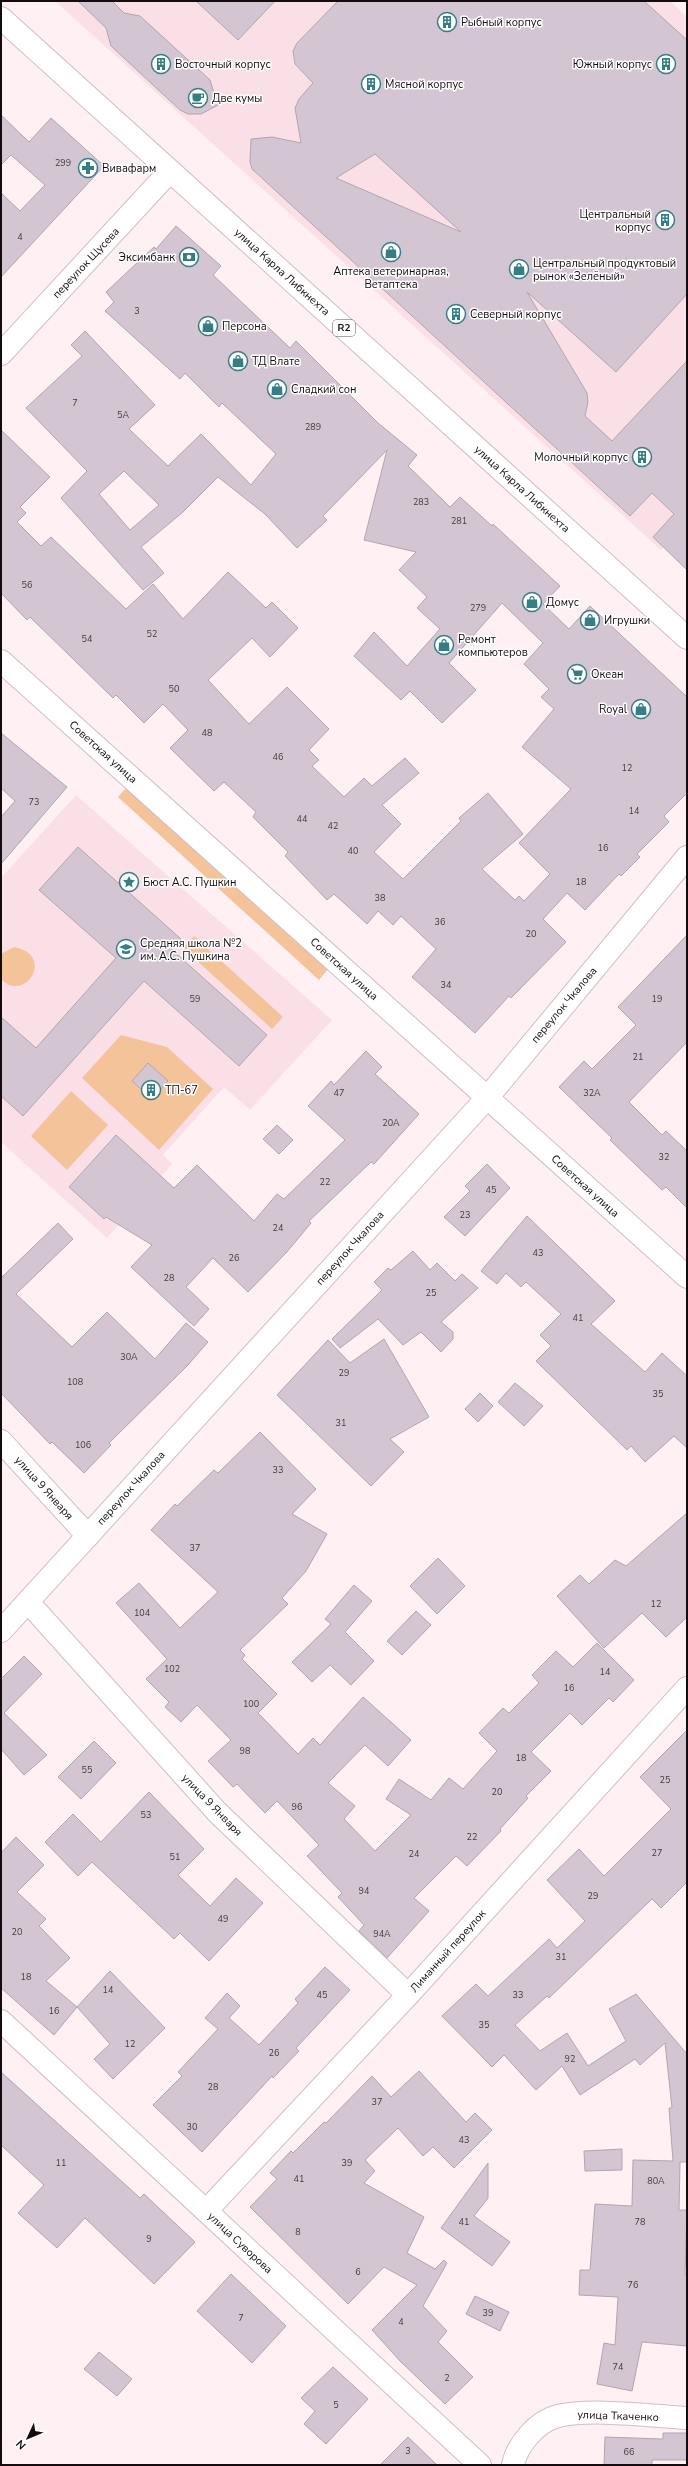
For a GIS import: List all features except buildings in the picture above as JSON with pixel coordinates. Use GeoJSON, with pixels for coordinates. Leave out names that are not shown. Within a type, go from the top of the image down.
{"type":"FeatureCollection","features":[{"type":"Feature","properties":{"kind":"street","name":"улица Карла Либкнехта"},"geometry":{"type":"LineString","coordinates":[[1,18],[687,638]]}},
{"type":"Feature","properties":{"kind":"street","name":"переулок Щусева"},"geometry":{"type":"LineString","coordinates":[[1,354],[170,171]]}},
{"type":"Feature","properties":{"kind":"street","name":"Советская улица"},"geometry":{"type":"LineString","coordinates":[[1,660],[687,1277]]}},
{"type":"Feature","properties":{"kind":"street","name":"переулок Чкалова"},"geometry":{"type":"LineString","coordinates":[[1,1630],[487,1098],[687,857]]}},
{"type":"Feature","properties":{"kind":"street","name":"улица 9 Января"},"geometry":{"type":"LineString","coordinates":[[1,1441],[88,1536]]}},
{"type":"Feature","properties":{"kind":"street","name":"улица 9 Января"},"geometry":{"type":"LineString","coordinates":[[28,1602],[217,1812],[408,1995]]}},
{"type":"Feature","properties":{"kind":"street","name":"Лиманный переулок"},"geometry":{"type":"LineString","coordinates":[[206,2211],[408,1995],[687,1688]]}},
{"type":"Feature","properties":{"kind":"street","name":"улица Суворова"},"geometry":{"type":"LineString","coordinates":[[1,2021],[480,2465]]}},
{"type":"Feature","properties":{"kind":"street","name":"улица Ткаченко"},"geometry":{"type":"LineString","coordinates":[[514,2458],[536,2428],[557,2416],[584,2413],[687,2418]]}},
{"type":"Feature","properties":{"kind":"shaded area","name":"Центральный продуктовый рынок «Зелёный»"},"geometry":{"type":"Polygon","coordinates":[[[55,1],[670,1],[687,17],[687,521],[661,550],[55,1]]]}},
{"type":"Feature","properties":{"kind":"shaded area"},"geometry":{"type":"Polygon","coordinates":[[[127,787],[328,969],[319,980],[118,797],[127,787]]]}},
{"type":"Feature","properties":{"kind":"shaded area","name":"Средняя школа №2 им. А.С. Пушкина"},"geometry":{"type":"Polygon","coordinates":[[[76,795],[332,1020],[250,1110],[224,1087],[163,1155],[172,1164],[107,1238],[1,1142],[1,878],[76,795]]]}},
{"type":"Feature","properties":{"kind":"shaded area"},"geometry":{"type":"Polygon","coordinates":[[[194,936],[283,1017],[272,1029],[183,948],[194,936]]]}},
{"type":"Feature","properties":{"kind":"shaded area"},"geometry":{"type":"Polygon","coordinates":[[[14,947],[26,952],[33,959],[35,967],[27,982],[19,986],[10,985],[1,979],[1,954],[14,947]]]}},
{"type":"Feature","properties":{"kind":"shaded area"},"geometry":{"type":"Polygon","coordinates":[[[121,1035],[167,1047],[213,1089],[159,1150],[82,1078],[121,1035]]]}},
{"type":"Feature","properties":{"kind":"shaded area"},"geometry":{"type":"Polygon","coordinates":[[[71,1091],[108,1125],[67,1170],[31,1136],[71,1091]]]}},
{"type":"Feature","properties":{"kind":"place","name":"Рыбный корпус"},"geometry":{"type":"Point","coordinates":[447,22]}},
{"type":"Feature","properties":{"kind":"place","name":"Восточный корпус"},"geometry":{"type":"Point","coordinates":[161,64]}},
{"type":"Feature","properties":{"kind":"place","name":"Южный корпус"},"geometry":{"type":"Point","coordinates":[666,64]}},
{"type":"Feature","properties":{"kind":"place","name":"Мясной корпус"},"geometry":{"type":"Point","coordinates":[371,84]}},
{"type":"Feature","properties":{"kind":"place","name":"Две кумы"},"geometry":{"type":"Point","coordinates":[198,98]}},
{"type":"Feature","properties":{"kind":"place","name":"Вивафарм"},"geometry":{"type":"Point","coordinates":[88,168]}},
{"type":"Feature","properties":{"kind":"place","name":"Центральный корпус"},"geometry":{"type":"Point","coordinates":[665,220]}},
{"type":"Feature","properties":{"kind":"place","name":"Аптека ветеринарная, Ветаптека"},"geometry":{"type":"Point","coordinates":[391,252]}},
{"type":"Feature","properties":{"kind":"place","name":"Эксимбанк"},"geometry":{"type":"Point","coordinates":[189,257]}},
{"type":"Feature","properties":{"kind":"place","name":"Центральный продуктовый рынок «Зелёный»"},"geometry":{"type":"Point","coordinates":[519,269]}},
{"type":"Feature","properties":{"kind":"place","name":"Северный корпус"},"geometry":{"type":"Point","coordinates":[456,314]}},
{"type":"Feature","properties":{"kind":"place","name":"Персона"},"geometry":{"type":"Point","coordinates":[208,326]}},
{"type":"Feature","properties":{"kind":"place","name":"ТД Влате"},"geometry":{"type":"Point","coordinates":[238,361]}},
{"type":"Feature","properties":{"kind":"place","name":"Сладкий сон"},"geometry":{"type":"Point","coordinates":[277,389]}},
{"type":"Feature","properties":{"kind":"place","name":"Молочный корпус"},"geometry":{"type":"Point","coordinates":[642,457]}},
{"type":"Feature","properties":{"kind":"place","name":"Домус"},"geometry":{"type":"Point","coordinates":[532,602]}},
{"type":"Feature","properties":{"kind":"place","name":"Игрушки"},"geometry":{"type":"Point","coordinates":[590,620]}},
{"type":"Feature","properties":{"kind":"place","name":"Ремонт компьютеров"},"geometry":{"type":"Point","coordinates":[444,645]}},
{"type":"Feature","properties":{"kind":"place","name":"Океан"},"geometry":{"type":"Point","coordinates":[577,674]}},
{"type":"Feature","properties":{"kind":"place","name":"Royal"},"geometry":{"type":"Point","coordinates":[641,709]}},
{"type":"Feature","properties":{"kind":"place","name":"Бюст А.С. Пушкин"},"geometry":{"type":"Point","coordinates":[129,882]}},
{"type":"Feature","properties":{"kind":"place","name":"Средняя школа №2 им. А.С. Пушкина"},"geometry":{"type":"Point","coordinates":[126,949]}},
{"type":"Feature","properties":{"kind":"place","name":"ТП-67"},"geometry":{"type":"Point","coordinates":[151,1090]}}]}
